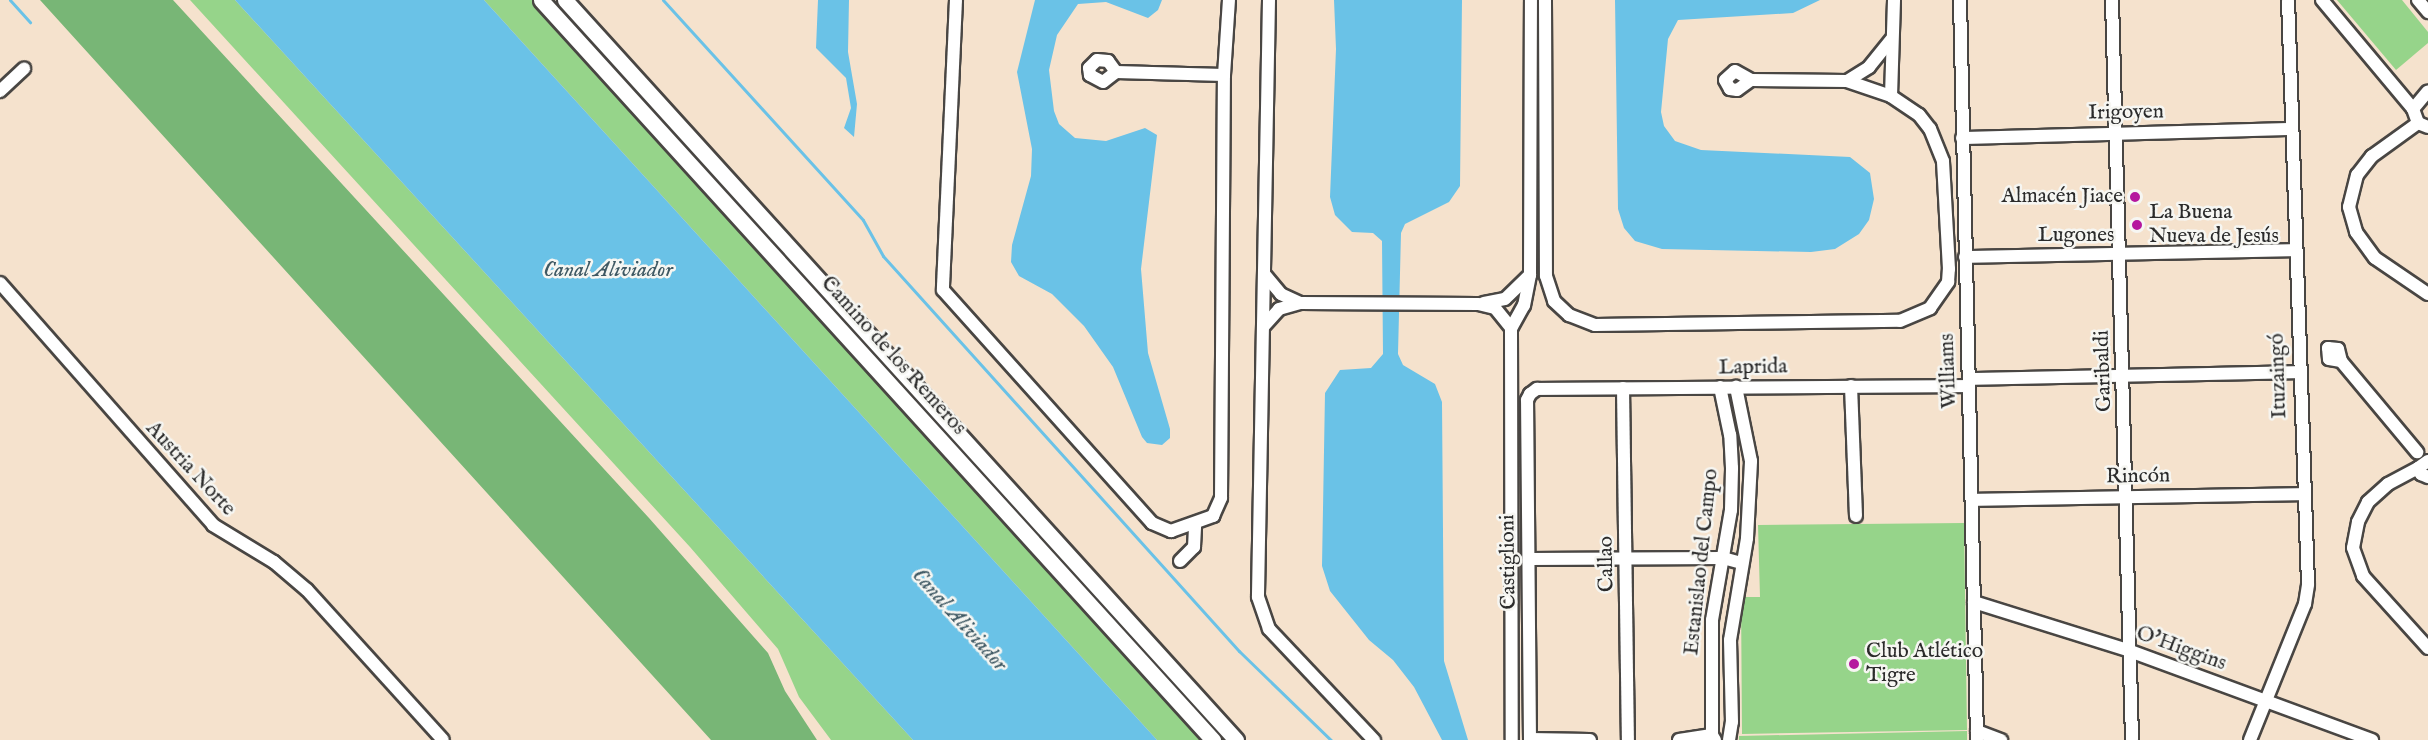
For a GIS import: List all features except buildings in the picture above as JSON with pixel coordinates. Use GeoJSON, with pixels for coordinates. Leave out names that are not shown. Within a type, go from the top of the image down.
{"type":"FeatureCollection","features":[{"type":"Feature","properties":{"kind":"main road","name":"Camino de los Remeros"},"geometry":{"type":"LineString","coordinates":[[541,0],[1213,740]]}},
{"type":"Feature","properties":{"kind":"main road","name":"Camino de los Remeros"},"geometry":{"type":"LineString","coordinates":[[565,0],[1236,740]]}},
{"type":"Feature","properties":{"kind":"street"},"geometry":{"type":"LineString","coordinates":[[956,0],[943,290],[1152,523],[1171,531],[1195,525],[1213,516],[1221,498],[1224,75],[1229,0]]}},
{"type":"Feature","properties":{"kind":"street"},"geometry":{"type":"LineString","coordinates":[[1269,0],[1260,611],[1269,629],[1374,740]]}},
{"type":"Feature","properties":{"kind":"street"},"geometry":{"type":"LineString","coordinates":[[1512,740],[1511,328],[1524,305],[1530,275],[1531,0]]}},
{"type":"Feature","properties":{"kind":"street"},"geometry":{"type":"LineString","coordinates":[[1545,0],[1546,276],[1554,302],[1580,322],[1595,325],[1900,321],[1923,314],[1940,297],[1947,282],[1943,161],[1930,129],[1919,115],[1892,96],[1846,81],[1751,80]]}},
{"type":"Feature","properties":{"kind":"street"},"geometry":{"type":"LineString","coordinates":[[1892,96],[1894,0]]}},
{"type":"Feature","properties":{"kind":"street","name":"Williams"},"geometry":{"type":"LineString","coordinates":[[1960,0],[1977,736]]}},
{"type":"Feature","properties":{"kind":"street","name":"Garibaldi"},"geometry":{"type":"LineString","coordinates":[[2112,0],[2132,740]]}},
{"type":"Feature","properties":{"kind":"street","name":"Ituzaingó"},"geometry":{"type":"LineString","coordinates":[[2250,740],[2307,595],[2298,372],[2288,0]]}},
{"type":"Feature","properties":{"kind":"street"},"geometry":{"type":"LineString","coordinates":[[2322,0],[2423,125],[2364,165],[2352,186],[2349,207],[2356,232],[2375,258],[2428,294]]}},
{"type":"Feature","properties":{"kind":"street"},"geometry":{"type":"LineString","coordinates":[[2418,0],[2428,12]]}},
{"type":"Feature","properties":{"kind":"street"},"geometry":{"type":"LineString","coordinates":[[1846,81],[1869,67],[1892,39]]}},
{"type":"Feature","properties":{"kind":"street"},"geometry":{"type":"LineString","coordinates":[[0,90],[24,69]]}},
{"type":"Feature","properties":{"kind":"street"},"geometry":{"type":"LineString","coordinates":[[1116,72],[1224,75]]}},
{"type":"Feature","properties":{"kind":"street"},"geometry":{"type":"LineString","coordinates":[[2412,109],[2428,91]]}},
{"type":"Feature","properties":{"kind":"street","name":"Irigoyen"},"geometry":{"type":"LineString","coordinates":[[1962,138],[2291,129]]}},
{"type":"Feature","properties":{"kind":"street","name":"Lugones"},"geometry":{"type":"LineString","coordinates":[[1965,256],[2120,256],[2295,250]]}},
{"type":"Feature","properties":{"kind":"street"},"geometry":{"type":"LineString","coordinates":[[1264,273],[1281,294],[1300,303]]}},
{"type":"Feature","properties":{"kind":"street"},"geometry":{"type":"LineString","coordinates":[[1478,304],[1505,298],[1530,275]]}},
{"type":"Feature","properties":{"kind":"street","name":"Austria Norte"},"geometry":{"type":"LineString","coordinates":[[0,283],[213,525],[274,562],[307,590],[443,740]]}},
{"type":"Feature","properties":{"kind":"street"},"geometry":{"type":"LineString","coordinates":[[1263,327],[1279,309],[1300,303],[1404,303],[1478,304],[1495,308],[1511,328]]}},
{"type":"Feature","properties":{"kind":"street"},"geometry":{"type":"LineString","coordinates":[[2341,361],[2417,452],[2425,470],[2404,473],[2378,492],[2363,510],[2354,535],[2354,556],[2363,576],[2428,648]]}},
{"type":"Feature","properties":{"kind":"street","name":"Laprida"},"geometry":{"type":"LineString","coordinates":[[1537,389],[1851,386],[2123,375],[2298,372]]}},
{"type":"Feature","properties":{"kind":"street"},"geometry":{"type":"LineString","coordinates":[[1851,386],[1856,516]]}},
{"type":"Feature","properties":{"kind":"street","name":"Estanislao del Campo"},"geometry":{"type":"LineString","coordinates":[[1713,738],[1712,620],[1723,558],[1732,468],[1730,435],[1720,387]]}},
{"type":"Feature","properties":{"kind":"street","name":"Estanislao del Campo"},"geometry":{"type":"LineString","coordinates":[[1729,740],[1732,722],[1730,640],[1742,563],[1751,461],[1736,387]]}},
{"type":"Feature","properties":{"kind":"street","name":"Callao"},"geometry":{"type":"LineString","coordinates":[[1623,388],[1629,740]]}},
{"type":"Feature","properties":{"kind":"street","name":"Castiglioni"},"geometry":{"type":"LineString","coordinates":[[1530,740],[1527,400],[1537,389]]}},
{"type":"Feature","properties":{"kind":"street","name":"Rincón"},"geometry":{"type":"LineString","coordinates":[[1972,500],[2304,494]]}},
{"type":"Feature","properties":{"kind":"street"},"geometry":{"type":"LineString","coordinates":[[1180,561],[1194,547],[1195,525]]}},
{"type":"Feature","properties":{"kind":"street"},"geometry":{"type":"LineString","coordinates":[[1529,559],[1723,558],[1742,563]]}},
{"type":"Feature","properties":{"kind":"street","name":"O'Higgins"},"geometry":{"type":"LineString","coordinates":[[1974,602],[2130,651],[2372,740]]}},
{"type":"Feature","properties":{"kind":"street"},"geometry":{"type":"LineString","coordinates":[[1977,736],[2001,740]]}},
{"type":"Feature","properties":{"kind":"street"},"geometry":{"type":"LineString","coordinates":[[1679,740],[1713,738]]}},
{"type":"Feature","properties":{"kind":"street"},"geometry":{"type":"LineString","coordinates":[[1530,740],[1590,740]]}},
{"type":"Feature","properties":{"kind":"green space"},"geometry":{"type":"Polygon","coordinates":[[[40,0],[173,0],[649,518],[768,653],[785,691],[817,740],[711,740],[40,0]]]}},
{"type":"Feature","properties":{"kind":"green space"},"geometry":{"type":"Polygon","coordinates":[[[190,0],[235,0],[913,740],[831,740],[799,697],[778,649],[690,547],[190,0]]]}},
{"type":"Feature","properties":{"kind":"green space"},"geometry":{"type":"Polygon","coordinates":[[[484,0],[532,0],[1202,740],[1157,740],[484,0]]]}},
{"type":"Feature","properties":{"kind":"green space"},"geometry":{"type":"Polygon","coordinates":[[[2337,0],[2402,0],[2428,32],[2428,43],[2396,70],[2337,0]]]}},
{"type":"Feature","properties":{"kind":"green space","name":"Club Atlético Tigre"},"geometry":{"type":"Polygon","coordinates":[[[1964,523],[1967,730],[1742,734],[1741,597],[1760,597],[1758,525],[1964,523]]]}},
{"type":"Feature","properties":{"kind":"green space"},"geometry":{"type":"Polygon","coordinates":[[[1967,731],[1967,740],[1739,740],[1739,736],[1967,731]]]}},
{"type":"Feature","properties":{"kind":"water","name":"Canal Aliviador"},"geometry":{"type":"Polygon","coordinates":[[[235,0],[484,0],[1157,740],[913,740],[235,0]]]}},
{"type":"Feature","properties":{"kind":"water"},"geometry":{"type":"Polygon","coordinates":[[[818,0],[849,0],[848,52],[857,104],[854,137],[844,128],[851,108],[846,78],[816,48],[818,0]]]}},
{"type":"Feature","properties":{"kind":"water"},"geometry":{"type":"Polygon","coordinates":[[[1035,0],[1162,0],[1158,10],[1148,18],[1106,2],[1078,4],[1057,35],[1049,70],[1054,111],[1059,124],[1075,138],[1106,141],[1145,128],[1157,135],[1141,269],[1148,353],[1170,429],[1170,438],[1162,445],[1147,443],[1142,437],[1113,367],[1084,326],[1052,294],[1019,276],[1011,262],[1012,245],[1031,176],[1032,149],[1017,72],[1035,0]]]}},
{"type":"Feature","properties":{"kind":"water"},"geometry":{"type":"Polygon","coordinates":[[[1334,0],[1462,0],[1460,186],[1449,202],[1405,224],[1401,233],[1398,354],[1403,365],[1435,384],[1442,402],[1444,661],[1468,740],[1442,740],[1414,687],[1393,660],[1369,640],[1330,591],[1322,566],[1325,393],[1340,370],[1371,368],[1383,354],[1382,241],[1373,233],[1352,232],[1335,215],[1330,197],[1336,49],[1334,0]]]}},
{"type":"Feature","properties":{"kind":"water"},"geometry":{"type":"Polygon","coordinates":[[[1615,0],[1820,0],[1793,13],[1678,20],[1668,39],[1661,112],[1664,126],[1675,141],[1701,150],[1850,157],[1870,173],[1874,199],[1869,220],[1859,234],[1835,249],[1811,252],[1662,249],[1635,241],[1624,228],[1618,209],[1615,0]]]}},
{"type":"Feature","properties":{"kind":"waterway"},"geometry":{"type":"LineString","coordinates":[[10,0],[30,22]]}},
{"type":"Feature","properties":{"kind":"waterway"},"geometry":{"type":"LineString","coordinates":[[663,0],[863,220],[883,256],[1239,651],[1331,740]]}},
{"type":"Feature","properties":{"kind":"place","name":"Almacén Jiace"},"geometry":{"type":"Point","coordinates":[2135,197]}},
{"type":"Feature","properties":{"kind":"place","name":"La Buena Nueva de Jesús"},"geometry":{"type":"Point","coordinates":[2137,225]}},
{"type":"Feature","properties":{"kind":"place","name":"Club Atlético Tigre"},"geometry":{"type":"Point","coordinates":[1854,664]}}]}
